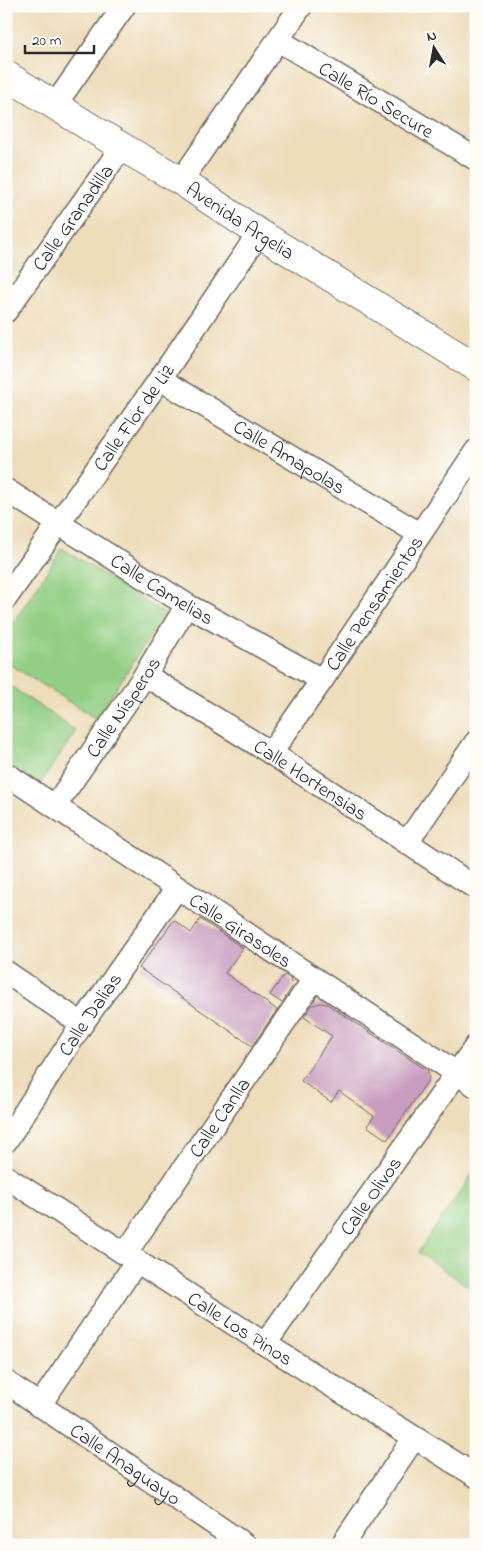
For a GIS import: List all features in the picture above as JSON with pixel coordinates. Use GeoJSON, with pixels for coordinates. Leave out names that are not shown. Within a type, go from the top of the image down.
{"type":"FeatureCollection","features":[{"type":"Feature","properties":{"kind":"street"},"geometry":{"type":"LineString","coordinates":[[55,105],[124,6]]}},
{"type":"Feature","properties":{"kind":"street"},"geometry":{"type":"LineString","coordinates":[[180,181],[301,6]]}},
{"type":"Feature","properties":{"kind":"street","name":"Calle Río Secure"},"geometry":{"type":"LineString","coordinates":[[278,40],[476,159]]}},
{"type":"Feature","properties":{"kind":"street","name":"Avenida Argelia"},"geometry":{"type":"LineString","coordinates":[[6,75],[122,148],[180,181],[259,234],[476,366]]}},
{"type":"Feature","properties":{"kind":"street","name":"Calle Granadilla"},"geometry":{"type":"LineString","coordinates":[[6,311],[122,148]]}},
{"type":"Feature","properties":{"kind":"street","name":"Calle Flor de Liz"},"geometry":{"type":"LineString","coordinates":[[6,598],[259,234]]}},
{"type":"Feature","properties":{"kind":"street","name":"Calle Amapolas"},"geometry":{"type":"LineString","coordinates":[[160,379],[420,534]]}},
{"type":"Feature","properties":{"kind":"street","name":"Calle Pensamientos"},"geometry":{"type":"LineString","coordinates":[[271,753],[476,451]]}},
{"type":"Feature","properties":{"kind":"street","name":"Calle Camelias"},"geometry":{"type":"LineString","coordinates":[[6,490],[187,605],[322,680]]}},
{"type":"Feature","properties":{"kind":"street","name":"Calle Nísperos"},"geometry":{"type":"LineString","coordinates":[[55,806],[145,675],[187,605]]}},
{"type":"Feature","properties":{"kind":"street","name":"Calle Hortensias"},"geometry":{"type":"LineString","coordinates":[[145,675],[271,753],[476,888]]}},
{"type":"Feature","properties":{"kind":"street"},"geometry":{"type":"LineString","coordinates":[[407,842],[476,742]]}},
{"type":"Feature","properties":{"kind":"street","name":"Calle Girasoles"},"geometry":{"type":"LineString","coordinates":[[6,774],[476,1086]]}},
{"type":"Feature","properties":{"kind":"street","name":"Calle Dalias"},"geometry":{"type":"LineString","coordinates":[[6,1141],[82,1024],[177,888]]}},
{"type":"Feature","properties":{"kind":"street"},"geometry":{"type":"LineString","coordinates":[[6,972],[82,1024]]}},
{"type":"Feature","properties":{"kind":"street","name":"Calle Canlla"},"geometry":{"type":"LineString","coordinates":[[39,1406],[131,1258],[314,979]]}},
{"type":"Feature","properties":{"kind":"street","name":"Calle Olivos"},"geometry":{"type":"LineString","coordinates":[[265,1344],[476,1046]]}},
{"type":"Feature","properties":{"kind":"street","name":"Calle Los Pinos"},"geometry":{"type":"LineString","coordinates":[[6,1176],[265,1344],[476,1476]]}},
{"type":"Feature","properties":{"kind":"street","name":"Calle Anaguayo"},"geometry":{"type":"LineString","coordinates":[[6,1382],[245,1545]]}},
{"type":"Feature","properties":{"kind":"street"},"geometry":{"type":"LineString","coordinates":[[342,1545],[414,1438]]}},
{"type":"Feature","properties":{"kind":"green space"},"geometry":{"type":"Polygon","coordinates":[[[62,548],[165,614],[96,719],[6,662],[6,634],[62,548]]]}},
{"type":"Feature","properties":{"kind":"green space"},"geometry":{"type":"Polygon","coordinates":[[[6,683],[76,731],[38,787],[6,765],[6,683]]]}},
{"type":"Feature","properties":{"kind":"green space"},"geometry":{"type":"Polygon","coordinates":[[[476,1169],[476,1292],[418,1252],[476,1169]]]}},
{"type":"Feature","properties":{"kind":"building"},"geometry":{"type":"Polygon","coordinates":[[[200,919],[243,948],[225,973],[277,1010],[252,1046],[139,968],[174,920],[191,933],[200,919]]]}},
{"type":"Feature","properties":{"kind":"building"},"geometry":{"type":"Polygon","coordinates":[[[284,975],[290,978],[292,987],[282,1003],[270,995],[284,975]]]}},
{"type":"Feature","properties":{"kind":"building"},"geometry":{"type":"Polygon","coordinates":[[[327,1004],[428,1071],[429,1079],[387,1140],[367,1126],[374,1116],[339,1091],[331,1102],[301,1081],[332,1036],[304,1017],[312,1005],[327,1004]]]}}]}
